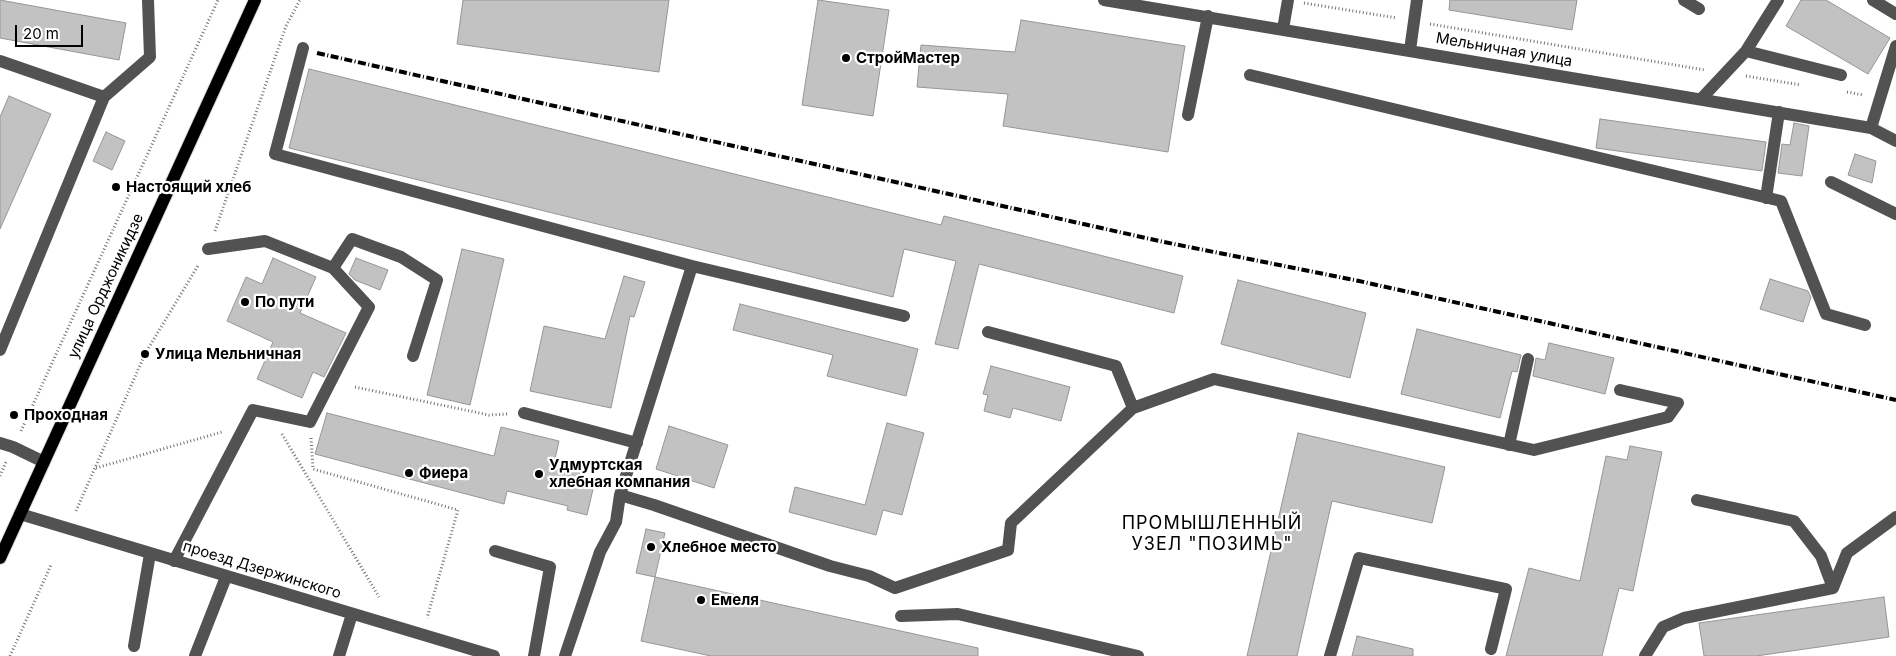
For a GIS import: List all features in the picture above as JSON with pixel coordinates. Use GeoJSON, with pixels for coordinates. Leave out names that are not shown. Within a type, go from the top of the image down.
{"type":"FeatureCollection","features":[{"type":"Feature","properties":{"kind":"main road","name":"улица Орджоникидзе"},"geometry":{"type":"LineString","coordinates":[[0,558],[255,0]]}},
{"type":"Feature","properties":{"kind":"street"},"geometry":{"type":"LineString","coordinates":[[0,350],[104,97],[150,57],[148,0]]}},
{"type":"Feature","properties":{"kind":"street","name":"Мельничная улица"},"geometry":{"type":"LineString","coordinates":[[1104,0],[1871,128],[1896,141]]}},
{"type":"Feature","properties":{"kind":"street"},"geometry":{"type":"LineString","coordinates":[[1410,50],[1417,0]]}},
{"type":"Feature","properties":{"kind":"street"},"geometry":{"type":"LineString","coordinates":[[1684,0],[1699,8]]}},
{"type":"Feature","properties":{"kind":"street"},"geometry":{"type":"LineString","coordinates":[[1701,99],[1746,51],[1778,0]]}},
{"type":"Feature","properties":{"kind":"street"},"geometry":{"type":"LineString","coordinates":[[1873,0],[1896,14]]}},
{"type":"Feature","properties":{"kind":"street"},"geometry":{"type":"LineString","coordinates":[[1283,29],[1293,1]]}},
{"type":"Feature","properties":{"kind":"street"},"geometry":{"type":"LineString","coordinates":[[1188,116],[1208,16]]}},
{"type":"Feature","properties":{"kind":"street"},"geometry":{"type":"LineString","coordinates":[[1871,128],[1896,46]]}},
{"type":"Feature","properties":{"kind":"street"},"geometry":{"type":"LineString","coordinates":[[303,48],[275,154],[692,266],[904,316]]}},
{"type":"Feature","properties":{"kind":"street"},"geometry":{"type":"LineString","coordinates":[[1746,51],[1841,75]]}},
{"type":"Feature","properties":{"kind":"street"},"geometry":{"type":"LineString","coordinates":[[0,61],[104,97]]}},
{"type":"Feature","properties":{"kind":"street"},"geometry":{"type":"LineString","coordinates":[[1250,75],[1781,201],[1826,314],[1865,325]]}},
{"type":"Feature","properties":{"kind":"street"},"geometry":{"type":"LineString","coordinates":[[1766,198],[1778,112]]}},
{"type":"Feature","properties":{"kind":"street"},"geometry":{"type":"LineString","coordinates":[[1831,182],[1896,214]]}},
{"type":"Feature","properties":{"kind":"street"},"geometry":{"type":"LineString","coordinates":[[333,268],[352,239],[401,258],[437,280],[413,356]]}},
{"type":"Feature","properties":{"kind":"street"},"geometry":{"type":"LineString","coordinates":[[174,561],[253,410],[310,422],[369,307],[333,268],[265,241],[208,249]]}},
{"type":"Feature","properties":{"kind":"street"},"geometry":{"type":"LineString","coordinates":[[565,656],[600,552],[616,522],[620,495],[692,266]]}},
{"type":"Feature","properties":{"kind":"street"},"geometry":{"type":"LineString","coordinates":[[988,332],[1116,366],[1133,408]]}},
{"type":"Feature","properties":{"kind":"street"},"geometry":{"type":"LineString","coordinates":[[1509,445],[1528,359]]}},
{"type":"Feature","properties":{"kind":"street"},"geometry":{"type":"LineString","coordinates":[[620,495],[830,566],[869,576],[895,588],[1008,550],[1011,523],[1133,408],[1214,378],[1534,450],[1668,417],[1678,403],[1620,390]]}},
{"type":"Feature","properties":{"kind":"street"},"geometry":{"type":"LineString","coordinates":[[524,413],[636,443]]}},
{"type":"Feature","properties":{"kind":"street"},"geometry":{"type":"LineString","coordinates":[[0,443],[44,462]]}},
{"type":"Feature","properties":{"kind":"street"},"geometry":{"type":"LineString","coordinates":[[1697,500],[1794,521],[1821,556],[1833,588]]}},
{"type":"Feature","properties":{"kind":"street","name":"проезд Дзержинского"},"geometry":{"type":"LineString","coordinates":[[20,514],[494,656]]}},
{"type":"Feature","properties":{"kind":"street"},"geometry":{"type":"LineString","coordinates":[[1833,588],[1847,553],[1896,517]]}},
{"type":"Feature","properties":{"kind":"street"},"geometry":{"type":"LineString","coordinates":[[496,551],[550,567],[534,656]]}},
{"type":"Feature","properties":{"kind":"street"},"geometry":{"type":"LineString","coordinates":[[134,646],[150,554]]}},
{"type":"Feature","properties":{"kind":"street"},"geometry":{"type":"LineString","coordinates":[[1330,656],[1359,558],[1506,589],[1491,649]]}},
{"type":"Feature","properties":{"kind":"street"},"geometry":{"type":"LineString","coordinates":[[195,656],[226,576]]}},
{"type":"Feature","properties":{"kind":"street"},"geometry":{"type":"LineString","coordinates":[[1645,656],[1663,628],[1684,618],[1833,588]]}},
{"type":"Feature","properties":{"kind":"street"},"geometry":{"type":"LineString","coordinates":[[339,656],[352,614]]}},
{"type":"Feature","properties":{"kind":"street"},"geometry":{"type":"LineString","coordinates":[[902,616],[958,614],[1138,656]]}},
{"type":"Feature","properties":{"kind":"path"},"geometry":{"type":"LineString","coordinates":[[0,476],[218,0]]}},
{"type":"Feature","properties":{"kind":"path"},"geometry":{"type":"LineString","coordinates":[[1293,1],[1804,85]]}},
{"type":"Feature","properties":{"kind":"path"},"geometry":{"type":"LineString","coordinates":[[1843,92],[1872,96],[1878,102]]}},
{"type":"Feature","properties":{"kind":"path"},"geometry":{"type":"LineString","coordinates":[[355,387],[489,416],[524,413]]}},
{"type":"Feature","properties":{"kind":"path"},"geometry":{"type":"LineString","coordinates":[[269,414],[379,597]]}},
{"type":"Feature","properties":{"kind":"path"},"geometry":{"type":"LineString","coordinates":[[310,422],[313,469],[458,510],[422,635]]}},
{"type":"Feature","properties":{"kind":"path"},"geometry":{"type":"LineString","coordinates":[[95,468],[245,426]]}},
{"type":"Feature","properties":{"kind":"path"},"geometry":{"type":"LineString","coordinates":[[10,656],[51,565]]}},
{"type":"Feature","properties":{"kind":"building"},"geometry":{"type":"Polygon","coordinates":[[[0,0],[126,23],[119,60],[0,38],[0,0]]]}},
{"type":"Feature","properties":{"kind":"building"},"geometry":{"type":"Polygon","coordinates":[[[463,0],[669,0],[659,72],[457,44],[463,0]]]}},
{"type":"Feature","properties":{"kind":"building","name":"СтройМастер"},"geometry":{"type":"Polygon","coordinates":[[[818,0],[889,10],[873,116],[802,105],[818,0]]]}},
{"type":"Feature","properties":{"kind":"building"},"geometry":{"type":"Polygon","coordinates":[[[1450,0],[1577,0],[1572,30],[1449,10],[1450,0]]]}},
{"type":"Feature","properties":{"kind":"building"},"geometry":{"type":"Polygon","coordinates":[[[1801,0],[1826,0],[1890,38],[1868,74],[1786,26],[1801,0]]]}},
{"type":"Feature","properties":{"kind":"building"},"geometry":{"type":"Polygon","coordinates":[[[1021,20],[1185,46],[1168,152],[1003,126],[1008,94],[917,87],[921,45],[1015,52],[1021,20]]]}},
{"type":"Feature","properties":{"kind":"building"},"geometry":{"type":"Polygon","coordinates":[[[309,69],[941,225],[944,216],[1183,276],[1174,313],[979,264],[958,349],[935,344],[956,261],[904,249],[893,297],[289,148],[309,69]]]}},
{"type":"Feature","properties":{"kind":"building"},"geometry":{"type":"Polygon","coordinates":[[[9,96],[51,114],[0,229],[0,117],[9,96]]]}},
{"type":"Feature","properties":{"kind":"building"},"geometry":{"type":"Polygon","coordinates":[[[1600,119],[1766,142],[1762,171],[1596,148],[1600,119]]]}},
{"type":"Feature","properties":{"kind":"building"},"geometry":{"type":"Polygon","coordinates":[[[1794,123],[1809,126],[1802,176],[1778,173],[1782,144],[1790,145],[1794,123]]]}},
{"type":"Feature","properties":{"kind":"building"},"geometry":{"type":"Polygon","coordinates":[[[106,132],[125,141],[112,170],[93,161],[106,132]]]}},
{"type":"Feature","properties":{"kind":"building"},"geometry":{"type":"Polygon","coordinates":[[[1855,154],[1876,161],[1872,183],[1848,175],[1855,154]]]}},
{"type":"Feature","properties":{"kind":"building"},"geometry":{"type":"Polygon","coordinates":[[[462,249],[504,259],[470,405],[427,395],[462,249]]]}},
{"type":"Feature","properties":{"kind":"building"},"geometry":{"type":"Polygon","coordinates":[[[273,258],[316,277],[300,313],[346,333],[324,377],[313,372],[302,398],[257,379],[273,342],[227,321],[246,277],[262,284],[273,258]]]}},
{"type":"Feature","properties":{"kind":"building"},"geometry":{"type":"Polygon","coordinates":[[[356,258],[388,270],[380,290],[355,280],[349,274],[356,258]]]}},
{"type":"Feature","properties":{"kind":"building"},"geometry":{"type":"Polygon","coordinates":[[[624,276],[645,282],[634,317],[630,316],[611,408],[530,391],[544,326],[605,339],[624,276]]]}},
{"type":"Feature","properties":{"kind":"building"},"geometry":{"type":"Polygon","coordinates":[[[1770,279],[1808,291],[1811,297],[1803,322],[1760,309],[1770,279]]]}},
{"type":"Feature","properties":{"kind":"building"},"geometry":{"type":"Polygon","coordinates":[[[1238,280],[1366,313],[1350,378],[1221,344],[1238,280]]]}},
{"type":"Feature","properties":{"kind":"building"},"geometry":{"type":"Polygon","coordinates":[[[740,304],[918,349],[906,396],[827,376],[833,355],[733,330],[740,304]]]}},
{"type":"Feature","properties":{"kind":"building"},"geometry":{"type":"Polygon","coordinates":[[[1417,329],[1521,355],[1517,372],[1512,371],[1500,418],[1401,394],[1417,329]]]}},
{"type":"Feature","properties":{"kind":"building"},"geometry":{"type":"Polygon","coordinates":[[[1549,343],[1614,358],[1605,394],[1533,376],[1536,358],[1545,360],[1549,343]]]}},
{"type":"Feature","properties":{"kind":"building"},"geometry":{"type":"Polygon","coordinates":[[[991,366],[1070,387],[1061,421],[1013,408],[1010,418],[984,411],[988,395],[983,394],[991,366]]]}},
{"type":"Feature","properties":{"kind":"building"},"geometry":{"type":"Polygon","coordinates":[[[327,413],[494,456],[501,427],[559,441],[555,459],[587,466],[583,482],[594,485],[587,515],[567,510],[568,506],[507,491],[504,504],[315,454],[327,413]]]}},
{"type":"Feature","properties":{"kind":"building"},"geometry":{"type":"Polygon","coordinates":[[[887,423],[924,433],[902,515],[883,510],[876,535],[789,512],[795,487],[865,505],[887,423]]]}},
{"type":"Feature","properties":{"kind":"building"},"geometry":{"type":"Polygon","coordinates":[[[669,426],[728,445],[714,488],[656,469],[669,426]]]}},
{"type":"Feature","properties":{"kind":"building"},"geometry":{"type":"Polygon","coordinates":[[[1298,433],[1445,467],[1432,523],[1332,501],[1297,656],[1247,656],[1298,433]]]}},
{"type":"Feature","properties":{"kind":"building"},"geometry":{"type":"Polygon","coordinates":[[[1630,446],[1662,452],[1633,591],[1619,588],[1602,656],[1506,656],[1529,568],[1580,581],[1606,456],[1627,460],[1630,446]]]}},
{"type":"Feature","properties":{"kind":"building"},"geometry":{"type":"Polygon","coordinates":[[[646,529],[665,533],[655,577],[636,573],[646,529]]]}},
{"type":"Feature","properties":{"kind":"building"},"geometry":{"type":"Polygon","coordinates":[[[655,577],[978,648],[978,656],[711,656],[641,641],[655,577]]]}},
{"type":"Feature","properties":{"kind":"building"},"geometry":{"type":"Polygon","coordinates":[[[1884,597],[1889,637],[1756,656],[1704,656],[1699,623],[1884,597]]]}},
{"type":"Feature","properties":{"kind":"building"},"geometry":{"type":"Polygon","coordinates":[[[1357,636],[1413,649],[1413,656],[1352,656],[1357,636]]]}},
{"type":"Feature","properties":{"kind":"railway"},"geometry":{"type":"LineString","coordinates":[[317,53],[1164,242],[1359,281],[1896,400]]}},
{"type":"Feature","properties":{"kind":"place","name":"СтройМастер"},"geometry":{"type":"Point","coordinates":[846,58]}},
{"type":"Feature","properties":{"kind":"place","name":"Настоящий хлеб"},"geometry":{"type":"Point","coordinates":[116,187]}},
{"type":"Feature","properties":{"kind":"place","name":"По пути"},"geometry":{"type":"Point","coordinates":[245,302]}},
{"type":"Feature","properties":{"kind":"place","name":"Улица Мельничная"},"geometry":{"type":"Point","coordinates":[145,354]}},
{"type":"Feature","properties":{"kind":"place","name":"Проходная"},"geometry":{"type":"Point","coordinates":[14,415]}},
{"type":"Feature","properties":{"kind":"place","name":"Фиера"},"geometry":{"type":"Point","coordinates":[409,473]}},
{"type":"Feature","properties":{"kind":"place","name":"Удмуртская хлебная компания"},"geometry":{"type":"Point","coordinates":[539,474]}},
{"type":"Feature","properties":{"kind":"place","name":"Хлебное место"},"geometry":{"type":"Point","coordinates":[651,547]}},
{"type":"Feature","properties":{"kind":"place","name":"Емеля"},"geometry":{"type":"Point","coordinates":[701,600]}},
{"type":"Feature","properties":{"kind":"district","name":"ПРОМЫШЛЕННЫЙ УЗЕЛ \"ПОЗИМЬ\""},"geometry":{"type":"Point","coordinates":[1212,534]}}]}
